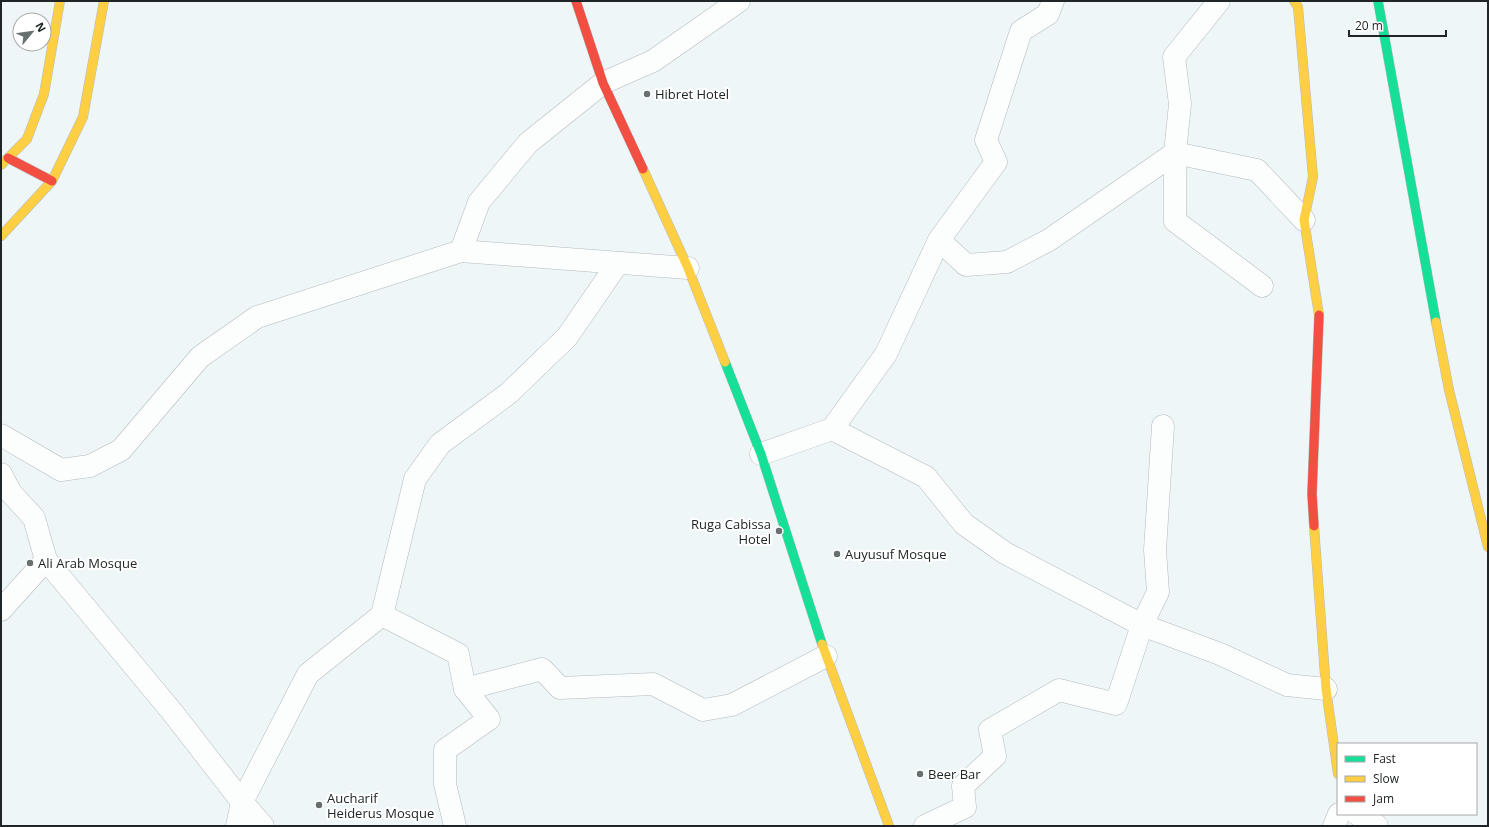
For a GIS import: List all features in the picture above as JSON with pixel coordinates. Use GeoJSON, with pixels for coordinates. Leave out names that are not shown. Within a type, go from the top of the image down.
{"type":"FeatureCollection","features":[{"type":"Feature","properties":{"kind":"street"},"geometry":{"type":"LineString","coordinates":[[1,165],[27,139],[44,94],[60,1]]}},
{"type":"Feature","properties":{"kind":"street"},"geometry":{"type":"LineString","coordinates":[[1,236],[52,181],[83,117],[98,42],[104,1]]}},
{"type":"Feature","properties":{"kind":"street"},"geometry":{"type":"LineString","coordinates":[[576,1],[603,83],[688,268],[761,454],[826,656],[889,826]]}},
{"type":"Feature","properties":{"kind":"street"},"geometry":{"type":"LineString","coordinates":[[461,251],[479,202],[528,143],[603,83],[653,61],[739,1]]}},
{"type":"Feature","properties":{"kind":"street"},"geometry":{"type":"LineString","coordinates":[[761,454],[832,429],[886,354],[939,240],[996,162],[986,140],[1021,31],[1048,14],[1053,1]]}},
{"type":"Feature","properties":{"kind":"street"},"geometry":{"type":"LineString","coordinates":[[1219,1],[1174,57],[1180,104],[1175,153],[1175,221],[1262,286]]}},
{"type":"Feature","properties":{"kind":"street"},"geometry":{"type":"LineString","coordinates":[[1294,1],[1298,7],[1313,177],[1304,220],[1320,320],[1312,494],[1326,689],[1337,767]]}},
{"type":"Feature","properties":{"kind":"street"},"geometry":{"type":"LineString","coordinates":[[1378,1],[1391,80],[1449,390],[1488,547]]}},
{"type":"Feature","properties":{"kind":"street"},"geometry":{"type":"LineString","coordinates":[[939,240],[966,265],[1007,262],[1049,240],[1175,153],[1257,170],[1304,220]]}},
{"type":"Feature","properties":{"kind":"street"},"geometry":{"type":"LineString","coordinates":[[8,158],[52,181]]}},
{"type":"Feature","properties":{"kind":"street"},"geometry":{"type":"LineString","coordinates":[[1,435],[61,470],[90,466],[121,450],[200,357],[257,317],[461,251],[688,268]]}},
{"type":"Feature","properties":{"kind":"street"},"geometry":{"type":"LineString","coordinates":[[237,826],[242,802],[308,674],[382,615],[415,479],[440,444],[509,393],[567,337],[618,263]]}},
{"type":"Feature","properties":{"kind":"street"},"geometry":{"type":"LineString","coordinates":[[925,826],[965,807],[963,786],[995,756],[990,730],[1059,690],[1116,704],[1142,625],[1158,592],[1155,550],[1163,426]]}},
{"type":"Feature","properties":{"kind":"street"},"geometry":{"type":"LineString","coordinates":[[832,429],[926,477],[964,524],[1005,554],[1142,625],[1220,654],[1287,685],[1326,689]]}},
{"type":"Feature","properties":{"kind":"street"},"geometry":{"type":"LineString","coordinates":[[1,474],[11,493],[34,518],[46,560],[173,713],[242,802],[264,826]]}},
{"type":"Feature","properties":{"kind":"street"},"geometry":{"type":"LineString","coordinates":[[1,610],[46,560]]}},
{"type":"Feature","properties":{"kind":"street"},"geometry":{"type":"LineString","coordinates":[[382,615],[458,654],[465,689],[489,719],[445,750],[445,784],[455,826]]}},
{"type":"Feature","properties":{"kind":"street"},"geometry":{"type":"LineString","coordinates":[[465,689],[542,669],[560,688],[653,684],[703,710],[732,705],[826,656]]}},
{"type":"Feature","properties":{"kind":"street"},"geometry":{"type":"LineString","coordinates":[[1334,826],[1339,815]]}},
{"type":"Feature","properties":{"kind":"street"},"geometry":{"type":"LineString","coordinates":[[1359,815],[1377,826]]}},
{"type":"Feature","properties":{"kind":"traffic: fast"},"geometry":{"type":"LineString","coordinates":[[1378,1],[1436,322]]}},
{"type":"Feature","properties":{"kind":"traffic: fast"},"geometry":{"type":"LineString","coordinates":[[725,362],[761,454],[822,644]]}},
{"type":"Feature","properties":{"kind":"traffic: slow"},"geometry":{"type":"LineString","coordinates":[[1,165],[27,139],[44,94],[60,1]]}},
{"type":"Feature","properties":{"kind":"traffic: slow"},"geometry":{"type":"LineString","coordinates":[[1,236],[52,181],[83,117],[104,1]]}},
{"type":"Feature","properties":{"kind":"traffic: slow"},"geometry":{"type":"LineString","coordinates":[[1294,1],[1298,7],[1313,177],[1304,220],[1319,315]]}},
{"type":"Feature","properties":{"kind":"traffic: slow"},"geometry":{"type":"LineString","coordinates":[[643,169],[688,268],[725,362]]}},
{"type":"Feature","properties":{"kind":"traffic: slow"},"geometry":{"type":"LineString","coordinates":[[1436,322],[1449,390],[1488,547]]}},
{"type":"Feature","properties":{"kind":"traffic: slow"},"geometry":{"type":"LineString","coordinates":[[1314,526],[1326,689],[1337,767]]}},
{"type":"Feature","properties":{"kind":"traffic: slow"},"geometry":{"type":"LineString","coordinates":[[822,644],[889,826]]}},
{"type":"Feature","properties":{"kind":"traffic: jam"},"geometry":{"type":"LineString","coordinates":[[576,1],[603,83],[643,169]]}},
{"type":"Feature","properties":{"kind":"traffic: jam"},"geometry":{"type":"LineString","coordinates":[[8,158],[52,181]]}},
{"type":"Feature","properties":{"kind":"traffic: jam"},"geometry":{"type":"LineString","coordinates":[[1314,526],[1312,494],[1319,315]]}},
{"type":"Feature","properties":{"kind":"place","name":"Hibret Hotel"},"geometry":{"type":"Point","coordinates":[647,94]}},
{"type":"Feature","properties":{"kind":"place","name":"Ruga Cabissa Hotel"},"geometry":{"type":"Point","coordinates":[779,531]}},
{"type":"Feature","properties":{"kind":"place","name":"Auyusuf Mosque"},"geometry":{"type":"Point","coordinates":[837,554]}},
{"type":"Feature","properties":{"kind":"place","name":"Ali Arab Mosque"},"geometry":{"type":"Point","coordinates":[30,563]}},
{"type":"Feature","properties":{"kind":"place","name":"Beer Bar"},"geometry":{"type":"Point","coordinates":[920,774]}},
{"type":"Feature","properties":{"kind":"place","name":"Aucharif Heiderus Mosque"},"geometry":{"type":"Point","coordinates":[319,805]}}]}
